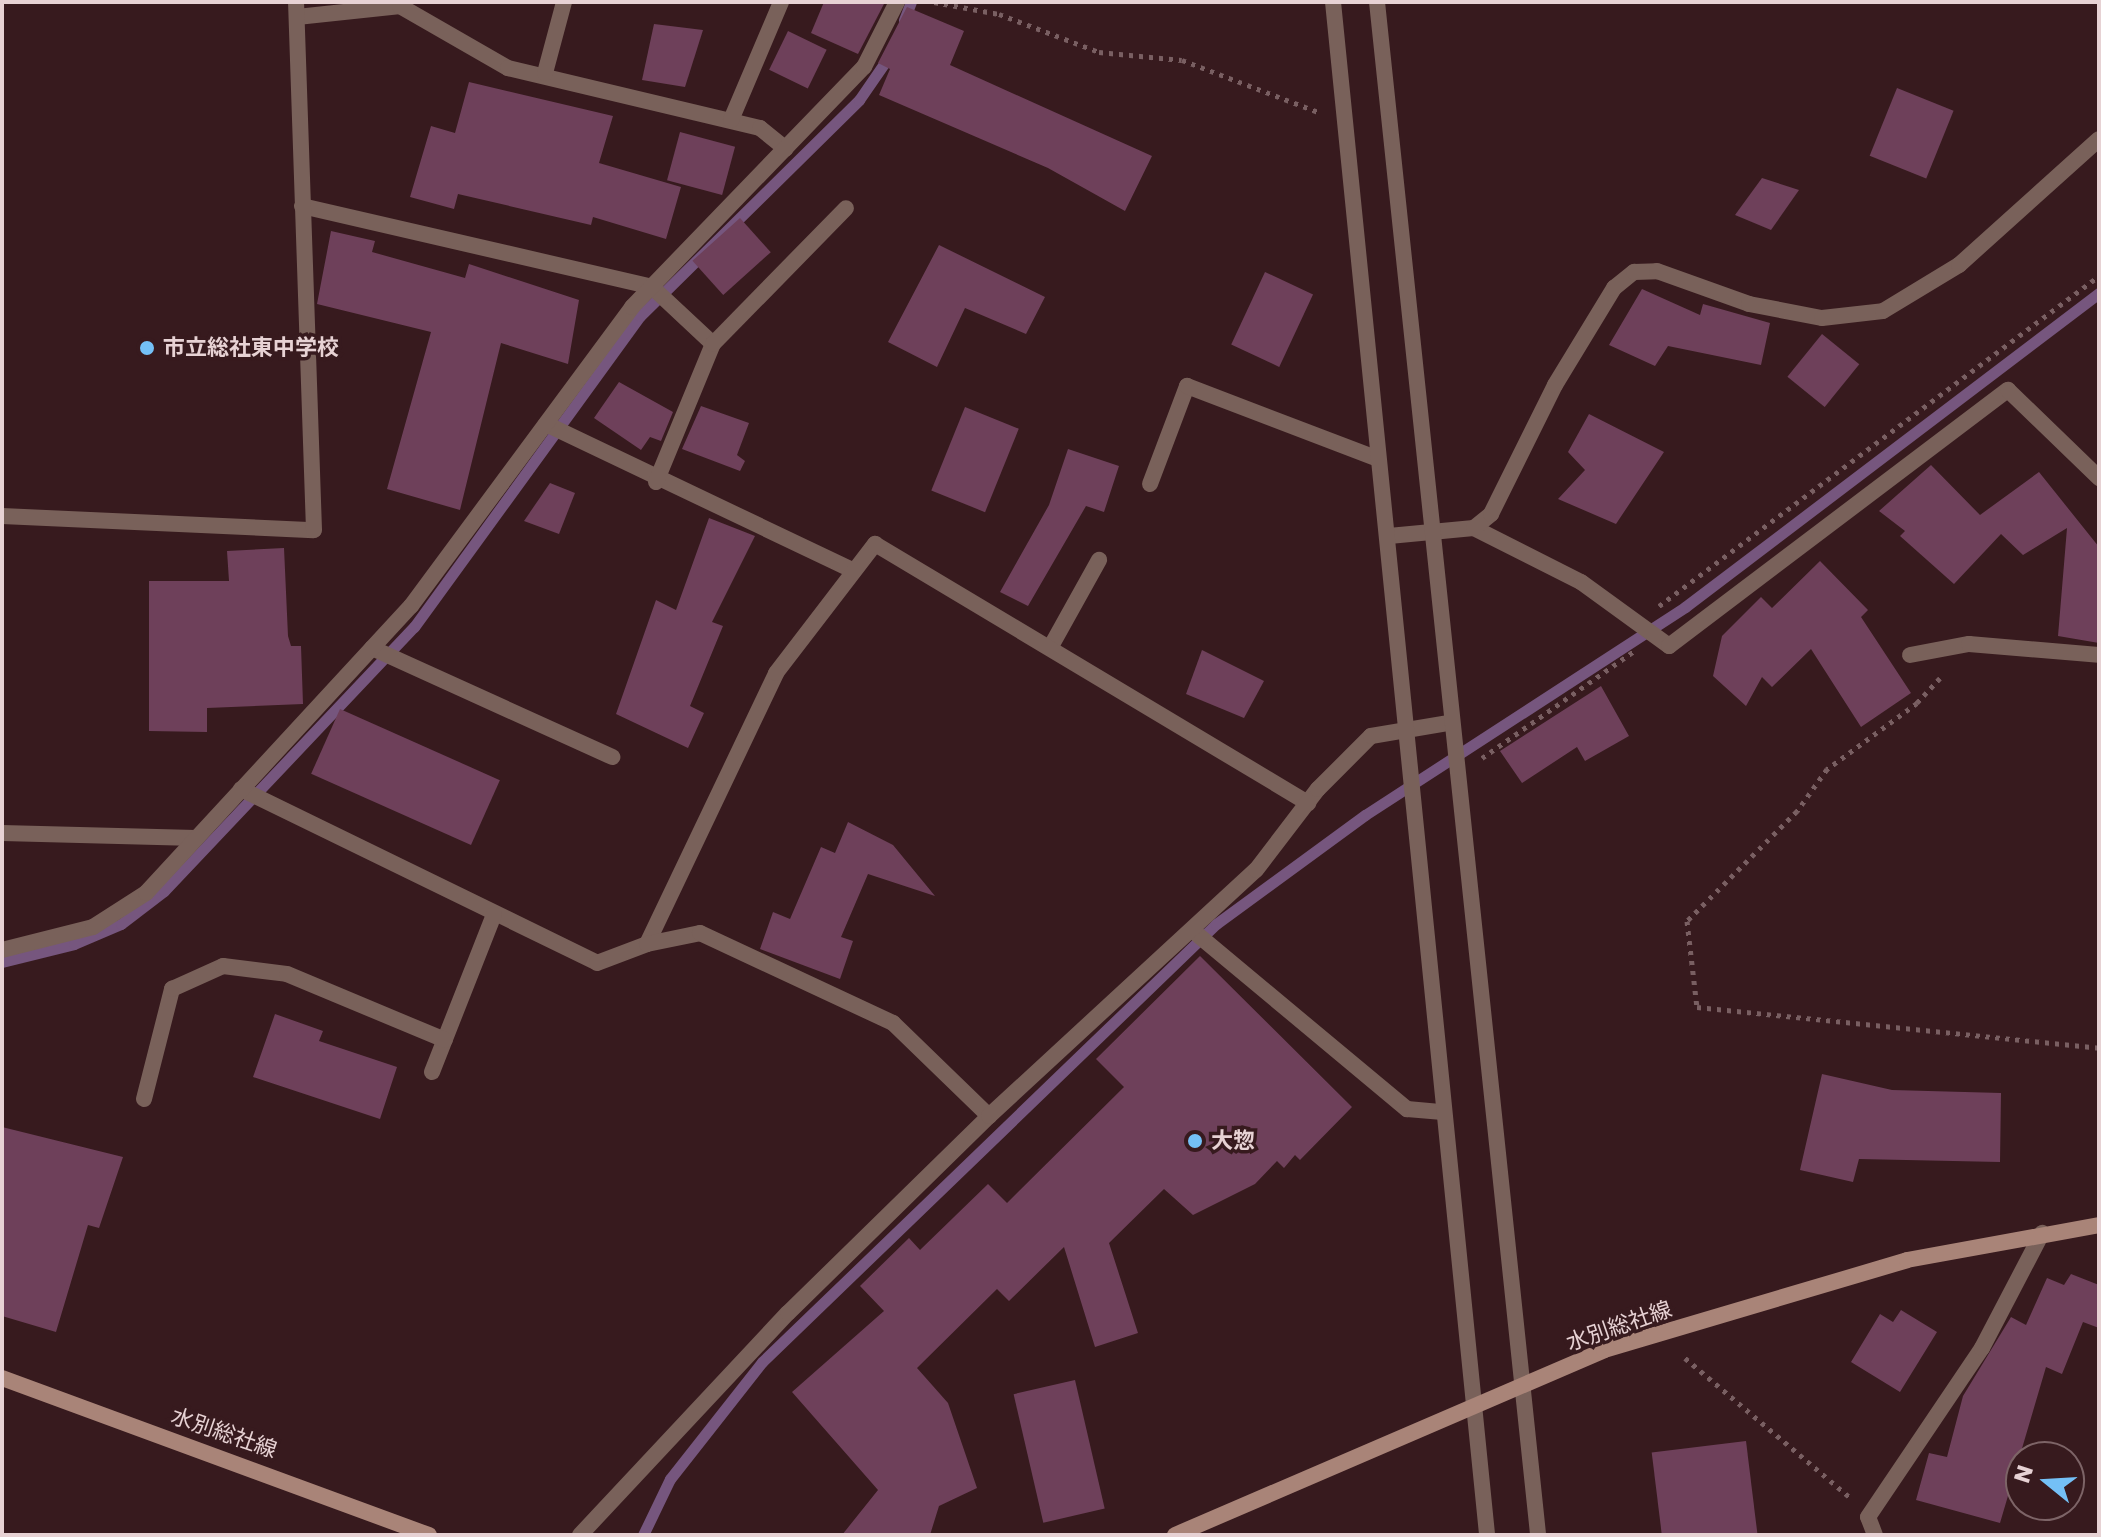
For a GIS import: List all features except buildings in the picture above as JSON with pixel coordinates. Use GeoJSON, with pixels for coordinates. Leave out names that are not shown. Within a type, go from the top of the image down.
{"type":"FeatureCollection","features":[{"type":"Feature","properties":{"kind":"main road","name":"水別総社線"},"geometry":{"type":"LineString","coordinates":[[1175,1535],[1196,1532],[1604,1350],[1907,1260],[2099,1225]]}},
{"type":"Feature","properties":{"kind":"main road","name":"水別総社線"},"geometry":{"type":"LineString","coordinates":[[2,1378],[429,1535]]}},
{"type":"Feature","properties":{"kind":"street"},"geometry":{"type":"LineString","coordinates":[[545,73],[564,2]]}},
{"type":"Feature","properties":{"kind":"street"},"geometry":{"type":"LineString","coordinates":[[731,120],[781,2]]}},
{"type":"Feature","properties":{"kind":"street"},"geometry":{"type":"LineString","coordinates":[[2,950],[93,927],[146,893],[196,838],[249,793],[382,652],[659,293],[786,149],[864,67],[897,2]]}},
{"type":"Feature","properties":{"kind":"street"},"geometry":{"type":"LineString","coordinates":[[1333,2],[1487,1535]]}},
{"type":"Feature","properties":{"kind":"street"},"geometry":{"type":"LineString","coordinates":[[1377,2],[1449,723],[1538,1535]]}},
{"type":"Feature","properties":{"kind":"street"},"geometry":{"type":"LineString","coordinates":[[2,516],[314,530],[297,9],[400,4],[508,68],[545,73],[760,128],[786,149]]}},
{"type":"Feature","properties":{"kind":"street"},"geometry":{"type":"LineString","coordinates":[[1474,528],[1491,514],[1607,300],[1634,272],[1657,271],[1749,304],[1822,318],[1883,311],[1959,265],[2099,139]]}},
{"type":"Feature","properties":{"kind":"street"},"geometry":{"type":"LineString","coordinates":[[302,206],[659,293],[713,344]]}},
{"type":"Feature","properties":{"kind":"street"},"geometry":{"type":"LineString","coordinates":[[656,482],[713,344],[846,208]]}},
{"type":"Feature","properties":{"kind":"street"},"geometry":{"type":"LineString","coordinates":[[1150,484],[1187,386],[1378,459]]}},
{"type":"Feature","properties":{"kind":"street"},"geometry":{"type":"LineString","coordinates":[[1389,536],[1474,528],[1581,582],[1669,646],[2008,390],[2099,478]]}},
{"type":"Feature","properties":{"kind":"street"},"geometry":{"type":"LineString","coordinates":[[553,429],[656,482],[854,571]]}},
{"type":"Feature","properties":{"kind":"street"},"geometry":{"type":"LineString","coordinates":[[647,944],[776,673],[875,544],[1308,803]]}},
{"type":"Feature","properties":{"kind":"street"},"geometry":{"type":"LineString","coordinates":[[1050,648],[1099,560]]}},
{"type":"Feature","properties":{"kind":"street"},"geometry":{"type":"LineString","coordinates":[[1910,655],[1969,644],[2099,655]]}},
{"type":"Feature","properties":{"kind":"street"},"geometry":{"type":"LineString","coordinates":[[382,652],[612,757]]}},
{"type":"Feature","properties":{"kind":"street"},"geometry":{"type":"LineString","coordinates":[[580,1535],[788,1313],[989,1116],[1200,937],[1308,803],[1371,736],[1449,723]]}},
{"type":"Feature","properties":{"kind":"street"},"geometry":{"type":"LineString","coordinates":[[249,793],[597,963],[647,944],[700,933],[893,1023],[989,1116]]}},
{"type":"Feature","properties":{"kind":"street"},"geometry":{"type":"LineString","coordinates":[[2,833],[196,838]]}},
{"type":"Feature","properties":{"kind":"street"},"geometry":{"type":"LineString","coordinates":[[432,1072],[494,915]]}},
{"type":"Feature","properties":{"kind":"street"},"geometry":{"type":"LineString","coordinates":[[1200,937],[1407,1109],[1443,1112]]}},
{"type":"Feature","properties":{"kind":"street"},"geometry":{"type":"LineString","coordinates":[[144,1099],[172,989],[223,966],[287,974],[445,1040]]}},
{"type":"Feature","properties":{"kind":"street"},"geometry":{"type":"LineString","coordinates":[[1875,1535],[1868,1517],[1982,1348],[2042,1233]]}},
{"type":"Feature","properties":{"kind":"path"},"geometry":{"type":"LineString","coordinates":[[934,2],[999,14],[1099,52],[1182,60],[1345,119]]}},
{"type":"Feature","properties":{"kind":"path"},"geometry":{"type":"LineString","coordinates":[[1481,758],[1709,575],[2099,276]]}},
{"type":"Feature","properties":{"kind":"path"},"geometry":{"type":"LineString","coordinates":[[1969,644],[1917,703],[1827,769],[1723,892],[1687,921],[1697,1007],[2099,1048]]}},
{"type":"Feature","properties":{"kind":"path"},"geometry":{"type":"LineString","coordinates":[[1685,1358],[1818,1464],[1868,1517]]}},
{"type":"Feature","properties":{"kind":"waterway"},"geometry":{"type":"LineString","coordinates":[[904,20],[911,2]]}},
{"type":"Feature","properties":{"kind":"waterway"},"geometry":{"type":"LineString","coordinates":[[2,962],[74,944],[121,924],[164,891],[414,627],[640,316],[859,100],[890,55]]}},
{"type":"Feature","properties":{"kind":"waterway"},"geometry":{"type":"LineString","coordinates":[[643,1535],[670,1479],[762,1362],[1216,924],[1365,815],[1685,607],[2099,293]]}},
{"type":"Feature","properties":{"kind":"place","name":"市立総社東中学校"},"geometry":{"type":"Point","coordinates":[147,348]}},
{"type":"Feature","properties":{"kind":"place","name":"大惣"},"geometry":{"type":"Point","coordinates":[1195,1141]}}]}
